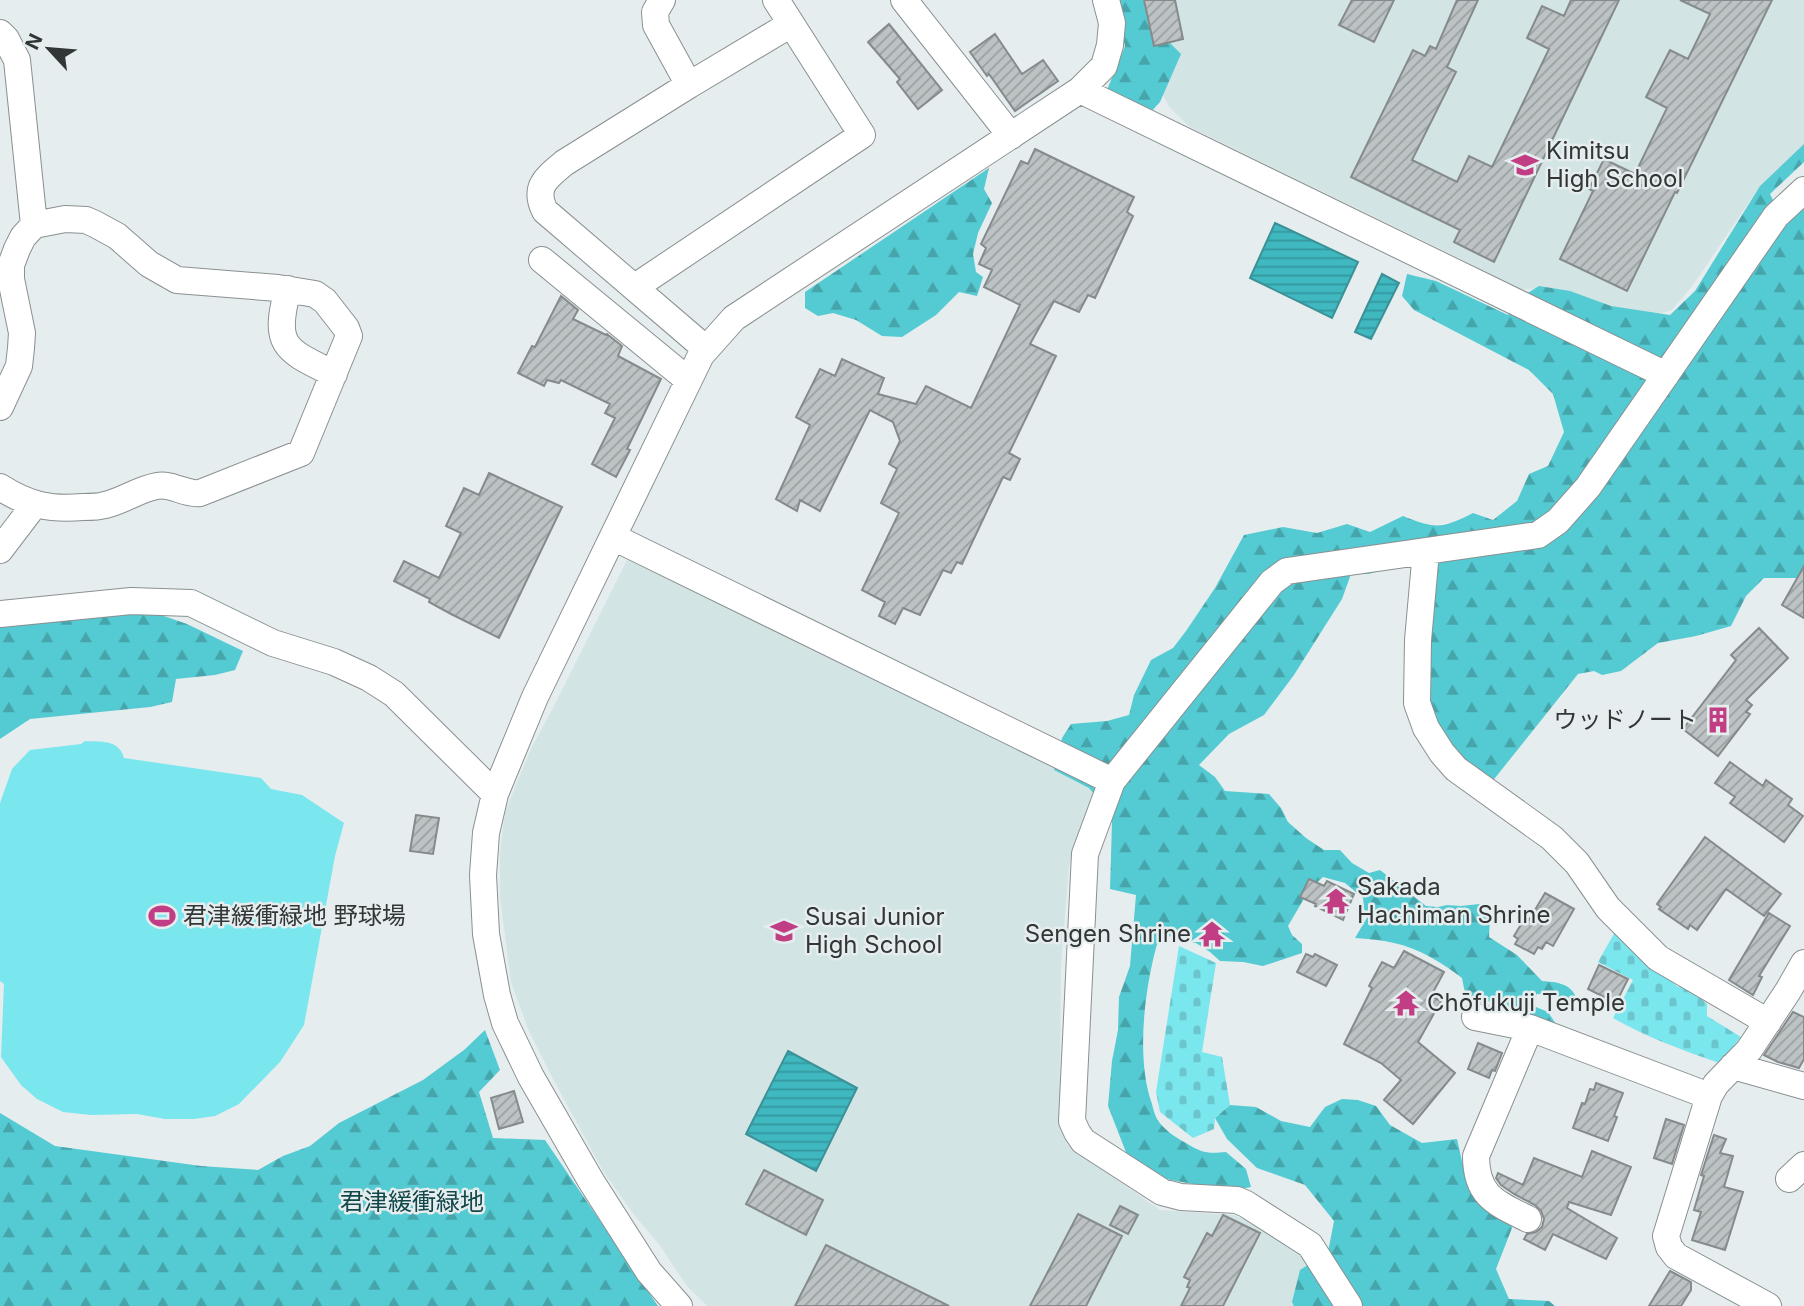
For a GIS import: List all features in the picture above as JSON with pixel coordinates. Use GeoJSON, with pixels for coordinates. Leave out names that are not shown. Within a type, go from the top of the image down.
{"type":"FeatureCollection","features":[{"type":"Feature","properties":{"kind":"street"},"geometry":{"type":"LineString","coordinates":[[662,0],[655,12],[656,25],[689,85]]}},
{"type":"Feature","properties":{"kind":"street"},"geometry":{"type":"LineString","coordinates":[[635,287],[862,135],[776,0]]}},
{"type":"Feature","properties":{"kind":"street"},"geometry":{"type":"LineString","coordinates":[[904,0],[1011,136]]}},
{"type":"Feature","properties":{"kind":"street"},"geometry":{"type":"LineString","coordinates":[[679,1306],[649,1272],[591,1181],[531,1077],[505,1023],[486,934],[483,875],[486,832],[495,794],[535,697],[701,355],[734,318],[1080,90],[1104,66],[1112,23],[1106,0]]}},
{"type":"Feature","properties":{"kind":"street"},"geometry":{"type":"LineString","coordinates":[[706,349],[544,211],[540,202],[541,188],[546,178],[564,163],[791,24]]}},
{"type":"Feature","properties":{"kind":"street"},"geometry":{"type":"LineString","coordinates":[[0,33],[17,60],[34,225]]}},
{"type":"Feature","properties":{"kind":"street"},"geometry":{"type":"LineString","coordinates":[[1080,90],[1665,376]]}},
{"type":"Feature","properties":{"kind":"street"},"geometry":{"type":"LineString","coordinates":[[1349,1306],[1310,1245],[1237,1200],[1181,1197],[1162,1192],[1083,1142],[1072,1121],[1085,854],[1112,781],[1272,582],[1287,571],[1538,535],[1558,521],[1588,487],[1776,216],[1804,190]]}},
{"type":"Feature","properties":{"kind":"street"},"geometry":{"type":"LineString","coordinates":[[0,407],[19,366],[22,348],[11,265],[23,237],[34,225],[65,219],[86,220],[117,236],[149,264],[177,280],[288,289],[316,294],[325,301],[349,336],[301,453],[200,493],[192,494],[166,485],[156,486],[106,505],[47,508],[10,493],[0,486]]}},
{"type":"Feature","properties":{"kind":"street"},"geometry":{"type":"LineString","coordinates":[[542,260],[688,380]]}},
{"type":"Feature","properties":{"kind":"street"},"geometry":{"type":"LineString","coordinates":[[288,289],[282,312],[282,333],[286,344],[297,356],[334,374]]}},
{"type":"Feature","properties":{"kind":"street"},"geometry":{"type":"LineString","coordinates":[[0,550],[35,504]]}},
{"type":"Feature","properties":{"kind":"street"},"geometry":{"type":"LineString","coordinates":[[613,537],[1112,781]]}},
{"type":"Feature","properties":{"kind":"street"},"geometry":{"type":"LineString","coordinates":[[1426,551],[1418,640],[1417,703],[1426,728],[1442,753],[1456,769],[1552,838],[1577,863],[1608,908],[1658,958],[1768,1022]]}},
{"type":"Feature","properties":{"kind":"street"},"geometry":{"type":"LineString","coordinates":[[0,614],[131,601],[191,603],[273,643],[334,662],[369,678],[394,694],[495,794]]}},
{"type":"Feature","properties":{"kind":"street"},"geometry":{"type":"LineString","coordinates":[[1768,1306],[1732,1297],[1676,1256],[1669,1247],[1666,1236],[1709,1096],[1716,1084],[1749,1050],[1804,962]]}},
{"type":"Feature","properties":{"kind":"street"},"geometry":{"type":"LineString","coordinates":[[1475,1017],[1530,1028],[1709,1096]]}},
{"type":"Feature","properties":{"kind":"street"},"geometry":{"type":"LineString","coordinates":[[1528,1219],[1502,1206],[1483,1192],[1476,1156],[1530,1028]]}},
{"type":"Feature","properties":{"kind":"street"},"geometry":{"type":"LineString","coordinates":[[1733,1066],[1804,1086]]}},
{"type":"Feature","properties":{"kind":"shaded area","name":"Kimitsu High School"},"geometry":{"type":"Polygon","coordinates":[[[1132,0],[1804,0],[1804,144],[1760,186],[1693,285],[1672,310],[1643,319],[1547,288],[1516,290],[1485,277],[1478,269],[1459,258],[1190,127],[1170,108],[1156,83],[1132,0]]]}},
{"type":"Feature","properties":{"kind":"shaded area"},"geometry":{"type":"Polygon","coordinates":[[[1275,223],[1358,262],[1332,318],[1250,278],[1275,223]]]}},
{"type":"Feature","properties":{"kind":"shaded area"},"geometry":{"type":"Polygon","coordinates":[[[1382,274],[1399,283],[1371,339],[1355,332],[1382,274]]]}},
{"type":"Feature","properties":{"kind":"shaded area","name":"Susai Junior High School"},"geometry":{"type":"Polygon","coordinates":[[[627,560],[879,677],[1097,785],[1069,866],[1061,965],[1060,1127],[1068,1145],[1160,1210],[1234,1215],[1270,1231],[1374,1306],[707,1306],[686,1285],[661,1247],[603,1171],[553,1079],[528,1029],[511,982],[500,897],[500,853],[505,812],[531,749],[627,560]]]}},
{"type":"Feature","properties":{"kind":"shaded area"},"geometry":{"type":"Polygon","coordinates":[[[788,1051],[857,1088],[816,1171],[746,1134],[788,1051]]]}},
{"type":"Feature","properties":{"kind":"green space"},"geometry":{"type":"Polygon","coordinates":[[[1114,0],[1143,0],[1160,33],[1181,54],[1160,102],[1150,113],[1107,90],[1125,46],[1114,0]]]}},
{"type":"Feature","properties":{"kind":"green space"},"geometry":{"type":"Polygon","coordinates":[[[1804,144],[1804,162],[1770,194],[1777,208],[1804,197],[1804,583],[1799,578],[1764,578],[1746,596],[1731,626],[1658,643],[1621,671],[1602,675],[1594,671],[1578,674],[1491,783],[1458,758],[1435,731],[1422,684],[1434,563],[1403,565],[1368,574],[1351,574],[1342,599],[1294,675],[1264,715],[1229,734],[1199,765],[1215,777],[1225,791],[1269,794],[1288,822],[1306,838],[1324,850],[1340,850],[1352,863],[1369,873],[1380,870],[1426,906],[1479,904],[1490,915],[1489,937],[1517,955],[1542,981],[1566,986],[1576,997],[1565,1003],[1553,994],[1537,994],[1531,1005],[1548,1012],[1556,1024],[1536,1025],[1521,1011],[1501,1011],[1494,1000],[1467,1003],[1462,978],[1421,952],[1403,945],[1355,938],[1368,916],[1363,898],[1345,883],[1323,877],[1309,890],[1288,926],[1292,935],[1302,944],[1302,953],[1263,966],[1220,961],[1196,943],[1160,934],[1146,996],[1143,1042],[1147,1085],[1155,1114],[1166,1130],[1192,1146],[1205,1152],[1226,1152],[1246,1169],[1251,1187],[1230,1191],[1142,1172],[1129,1160],[1108,1106],[1118,1030],[1119,997],[1130,966],[1136,895],[1110,889],[1112,822],[1106,808],[1089,788],[1054,770],[1062,738],[1071,724],[1107,721],[1129,715],[1134,695],[1151,660],[1173,648],[1186,631],[1215,588],[1244,535],[1283,527],[1317,533],[1347,524],[1370,532],[1403,516],[1431,525],[1453,522],[1473,513],[1493,520],[1517,501],[1529,474],[1548,466],[1564,432],[1553,394],[1529,370],[1414,310],[1402,296],[1407,274],[1436,281],[1508,315],[1516,300],[1539,286],[1570,291],[1611,306],[1670,315],[1695,291],[1760,186],[1804,144]]]}},
{"type":"Feature","properties":{"kind":"green space"},"geometry":{"type":"Polygon","coordinates":[[[989,168],[984,189],[992,203],[978,233],[973,254],[976,272],[983,277],[977,296],[959,292],[936,315],[902,337],[882,336],[856,320],[833,313],[818,316],[805,308],[805,292],[989,168]]]}},
{"type":"Feature","properties":{"kind":"green space"},"geometry":{"type":"Polygon","coordinates":[[[121,613],[158,614],[187,624],[243,651],[235,670],[176,679],[172,702],[150,707],[30,719],[0,739],[0,627],[121,613]]]}},
{"type":"Feature","properties":{"kind":"green space","name":"君津緩衝緑地 野球場"},"geometry":{"type":"Polygon","coordinates":[[[85,741],[103,742],[118,747],[124,758],[261,778],[271,789],[302,795],[344,823],[335,856],[304,1025],[280,1062],[239,1104],[215,1116],[165,1119],[137,1114],[91,1115],[63,1112],[37,1099],[21,1085],[1,1057],[4,984],[0,981],[0,803],[12,769],[30,750],[81,744],[85,741]]]}},
{"type":"Feature","properties":{"kind":"green space"},"geometry":{"type":"Polygon","coordinates":[[[1616,930],[1678,987],[1685,985],[1707,1004],[1707,1016],[1741,1037],[1719,1063],[1651,1037],[1613,1018],[1633,980],[1598,962],[1616,930]]]}},
{"type":"Feature","properties":{"kind":"green space"},"geometry":{"type":"Polygon","coordinates":[[[1179,946],[1216,963],[1202,1052],[1222,1057],[1230,1105],[1215,1118],[1214,1129],[1193,1138],[1160,1112],[1156,1092],[1179,946]]]}},
{"type":"Feature","properties":{"kind":"green space","name":"君津緩衝緑地"},"geometry":{"type":"Polygon","coordinates":[[[485,1030],[500,1070],[479,1092],[493,1138],[545,1140],[658,1306],[0,1306],[0,1113],[55,1146],[201,1166],[258,1170],[283,1156],[310,1146],[339,1123],[423,1080],[464,1050],[485,1030]]]}},
{"type":"Feature","properties":{"kind":"green space"},"geometry":{"type":"Polygon","coordinates":[[[1342,1099],[1358,1100],[1376,1106],[1390,1125],[1422,1143],[1457,1139],[1464,1170],[1473,1187],[1510,1218],[1512,1228],[1496,1269],[1509,1299],[1549,1301],[1555,1306],[1294,1306],[1292,1302],[1300,1270],[1328,1252],[1334,1221],[1305,1185],[1257,1168],[1227,1139],[1215,1118],[1230,1105],[1256,1107],[1281,1121],[1310,1127],[1325,1107],[1342,1099]]]}},
{"type":"Feature","properties":{"kind":"building"},"geometry":{"type":"Polygon","coordinates":[[[1144,0],[1175,0],[1183,39],[1154,46],[1144,0]]]}},
{"type":"Feature","properties":{"kind":"building"},"geometry":{"type":"Polygon","coordinates":[[[1352,0],[1394,0],[1374,42],[1339,25],[1352,0]]]}},
{"type":"Feature","properties":{"kind":"building"},"geometry":{"type":"Polygon","coordinates":[[[1457,0],[1478,0],[1447,67],[1456,72],[1412,160],[1457,182],[1469,156],[1492,167],[1549,49],[1527,38],[1542,6],[1564,16],[1571,0],[1619,0],[1494,262],[1454,242],[1460,230],[1351,177],[1413,50],[1425,56],[1430,46],[1436,49],[1457,0]]]}},
{"type":"Feature","properties":{"kind":"building"},"geometry":{"type":"Polygon","coordinates":[[[1680,0],[1772,0],[1627,291],[1560,259],[1593,191],[1589,189],[1604,159],[1635,174],[1667,108],[1646,97],[1670,50],[1688,59],[1710,14],[1680,0]]]}},
{"type":"Feature","properties":{"kind":"building"},"geometry":{"type":"Polygon","coordinates":[[[889,24],[942,90],[918,109],[897,82],[900,79],[868,42],[889,24]]]}},
{"type":"Feature","properties":{"kind":"building"},"geometry":{"type":"Polygon","coordinates":[[[995,34],[1022,74],[1043,60],[1058,81],[1015,111],[970,52],[995,34]]]}},
{"type":"Feature","properties":{"kind":"building"},"geometry":{"type":"Polygon","coordinates":[[[1035,149],[1134,197],[1127,212],[1133,216],[1095,298],[1088,295],[1079,312],[1054,301],[1030,344],[1056,356],[1009,453],[1020,459],[1010,480],[1003,477],[962,564],[957,562],[951,573],[943,570],[920,615],[903,608],[895,624],[879,616],[885,602],[862,590],[899,513],[881,503],[897,469],[889,464],[900,441],[893,422],[870,410],[820,511],[800,500],[797,511],[776,499],[810,425],[796,417],[820,369],[835,376],[842,359],[884,378],[878,394],[916,404],[926,386],[971,408],[1020,305],[984,287],[992,270],[979,264],[986,248],[981,244],[1021,161],[1028,164],[1035,149]]]}},
{"type":"Feature","properties":{"kind":"building"},"geometry":{"type":"Polygon","coordinates":[[[561,296],[578,310],[573,319],[607,334],[622,346],[618,356],[661,379],[616,477],[592,464],[615,418],[605,413],[610,404],[561,380],[559,383],[547,380],[544,386],[518,373],[532,346],[535,347],[561,296]]]}},
{"type":"Feature","properties":{"kind":"building"},"geometry":{"type":"Polygon","coordinates":[[[489,473],[562,507],[499,638],[394,581],[404,561],[439,578],[461,533],[446,526],[464,488],[479,495],[489,473]]]}},
{"type":"Feature","properties":{"kind":"building"},"geometry":{"type":"Polygon","coordinates":[[[1804,566],[1804,618],[1782,605],[1804,566]]]}},
{"type":"Feature","properties":{"kind":"building"},"geometry":{"type":"Polygon","coordinates":[[[1759,628],[1788,658],[1746,700],[1752,705],[1746,712],[1750,714],[1718,756],[1683,729],[1736,660],[1731,655],[1759,628]]]}},
{"type":"Feature","properties":{"kind":"building"},"geometry":{"type":"Polygon","coordinates":[[[1730,762],[1763,786],[1766,780],[1792,799],[1788,805],[1803,816],[1784,842],[1730,803],[1735,797],[1715,783],[1730,762]]]}},
{"type":"Feature","properties":{"kind":"building"},"geometry":{"type":"Polygon","coordinates":[[[416,815],[439,818],[433,854],[410,851],[416,815]]]}},
{"type":"Feature","properties":{"kind":"building"},"geometry":{"type":"Polygon","coordinates":[[[1705,837],[1781,894],[1764,916],[1726,889],[1697,930],[1690,925],[1688,929],[1659,909],[1661,907],[1657,904],[1705,837]]]}},
{"type":"Feature","properties":{"kind":"building","name":"Sakada Hachiman Shrine"},"geometry":{"type":"Polygon","coordinates":[[[1309,879],[1324,886],[1327,881],[1354,894],[1343,920],[1300,897],[1309,879]]]}},
{"type":"Feature","properties":{"kind":"building"},"geometry":{"type":"Polygon","coordinates":[[[1545,893],[1574,909],[1553,946],[1546,942],[1542,949],[1538,947],[1534,954],[1515,944],[1518,939],[1514,936],[1525,918],[1529,920],[1545,893]]]}},
{"type":"Feature","properties":{"kind":"building"},"geometry":{"type":"Polygon","coordinates":[[[1769,913],[1790,926],[1759,976],[1762,977],[1753,995],[1729,980],[1769,913]]]}},
{"type":"Feature","properties":{"kind":"building"},"geometry":{"type":"Polygon","coordinates":[[[1404,951],[1444,972],[1431,996],[1441,1001],[1418,1042],[1455,1073],[1413,1124],[1384,1100],[1401,1080],[1381,1063],[1344,1044],[1382,962],[1394,968],[1404,951]]]}},
{"type":"Feature","properties":{"kind":"building"},"geometry":{"type":"Polygon","coordinates":[[[1306,954],[1313,957],[1315,954],[1337,965],[1326,986],[1297,972],[1306,954]]]}},
{"type":"Feature","properties":{"kind":"building"},"geometry":{"type":"Polygon","coordinates":[[[1599,965],[1628,979],[1616,1003],[1588,989],[1599,965]]]}},
{"type":"Feature","properties":{"kind":"building"},"geometry":{"type":"Polygon","coordinates":[[[1793,1012],[1804,1017],[1804,1059],[1799,1068],[1764,1055],[1793,1012]]]}},
{"type":"Feature","properties":{"kind":"building"},"geometry":{"type":"Polygon","coordinates":[[[1478,1043],[1502,1053],[1489,1078],[1468,1069],[1478,1043]]]}},
{"type":"Feature","properties":{"kind":"building"},"geometry":{"type":"Polygon","coordinates":[[[1596,1083],[1623,1093],[1608,1141],[1573,1128],[1582,1103],[1585,1104],[1590,1089],[1594,1090],[1596,1083]]]}},
{"type":"Feature","properties":{"kind":"building"},"geometry":{"type":"Polygon","coordinates":[[[514,1091],[523,1122],[499,1129],[491,1098],[514,1091]]]}},
{"type":"Feature","properties":{"kind":"building"},"geometry":{"type":"Polygon","coordinates":[[[1666,1119],[1684,1125],[1672,1164],[1654,1158],[1666,1119]]]}},
{"type":"Feature","properties":{"kind":"building"},"geometry":{"type":"Polygon","coordinates":[[[1714,1135],[1726,1139],[1720,1153],[1733,1156],[1724,1187],[1743,1192],[1725,1250],[1692,1240],[1701,1212],[1694,1210],[1704,1176],[1701,1175],[1714,1135]]]}},
{"type":"Feature","properties":{"kind":"building"},"geometry":{"type":"Polygon","coordinates":[[[1592,1151],[1631,1167],[1611,1215],[1569,1202],[1567,1208],[1617,1238],[1606,1259],[1553,1234],[1545,1250],[1524,1239],[1527,1234],[1542,1227],[1544,1219],[1541,1211],[1501,1185],[1496,1178],[1498,1173],[1523,1185],[1534,1158],[1582,1177],[1592,1151]]]}},
{"type":"Feature","properties":{"kind":"building"},"geometry":{"type":"Polygon","coordinates":[[[764,1170],[823,1200],[806,1235],[746,1204],[764,1170]]]}},
{"type":"Feature","properties":{"kind":"building"},"geometry":{"type":"Polygon","coordinates":[[[1120,1206],[1138,1215],[1128,1234],[1110,1225],[1120,1206]]]}},
{"type":"Feature","properties":{"kind":"building"},"geometry":{"type":"Polygon","coordinates":[[[1078,1214],[1122,1236],[1086,1306],[1030,1306],[1078,1214]]]}},
{"type":"Feature","properties":{"kind":"building"},"geometry":{"type":"Polygon","coordinates":[[[1223,1215],[1260,1233],[1223,1306],[1181,1306],[1190,1288],[1187,1287],[1190,1280],[1184,1277],[1207,1233],[1212,1236],[1223,1215]]]}},
{"type":"Feature","properties":{"kind":"building"},"geometry":{"type":"Polygon","coordinates":[[[826,1245],[949,1306],[795,1306],[826,1245]]]}},
{"type":"Feature","properties":{"kind":"building"},"geometry":{"type":"Polygon","coordinates":[[[1670,1271],[1691,1282],[1691,1290],[1681,1306],[1649,1306],[1670,1271]]]}},
{"type":"Feature","properties":{"kind":"place","name":"Kimitsu High School"},"geometry":{"type":"Point","coordinates":[1525,165]}},
{"type":"Feature","properties":{"kind":"place","name":"ウッドノート"},"geometry":{"type":"Point","coordinates":[1718,720]}},
{"type":"Feature","properties":{"kind":"place","name":"Sakada Hachiman Shrine"},"geometry":{"type":"Point","coordinates":[1336,901]}},
{"type":"Feature","properties":{"kind":"place","name":"君津緩衝緑地 野球場"},"geometry":{"type":"Point","coordinates":[162,916]}},
{"type":"Feature","properties":{"kind":"place","name":"Susai Junior High School"},"geometry":{"type":"Point","coordinates":[784,931]}},
{"type":"Feature","properties":{"kind":"place","name":"Sengen Shrine"},"geometry":{"type":"Point","coordinates":[1212,934]}},
{"type":"Feature","properties":{"kind":"place","name":"Chōfukuji Temple"},"geometry":{"type":"Point","coordinates":[1406,1003]}}]}
